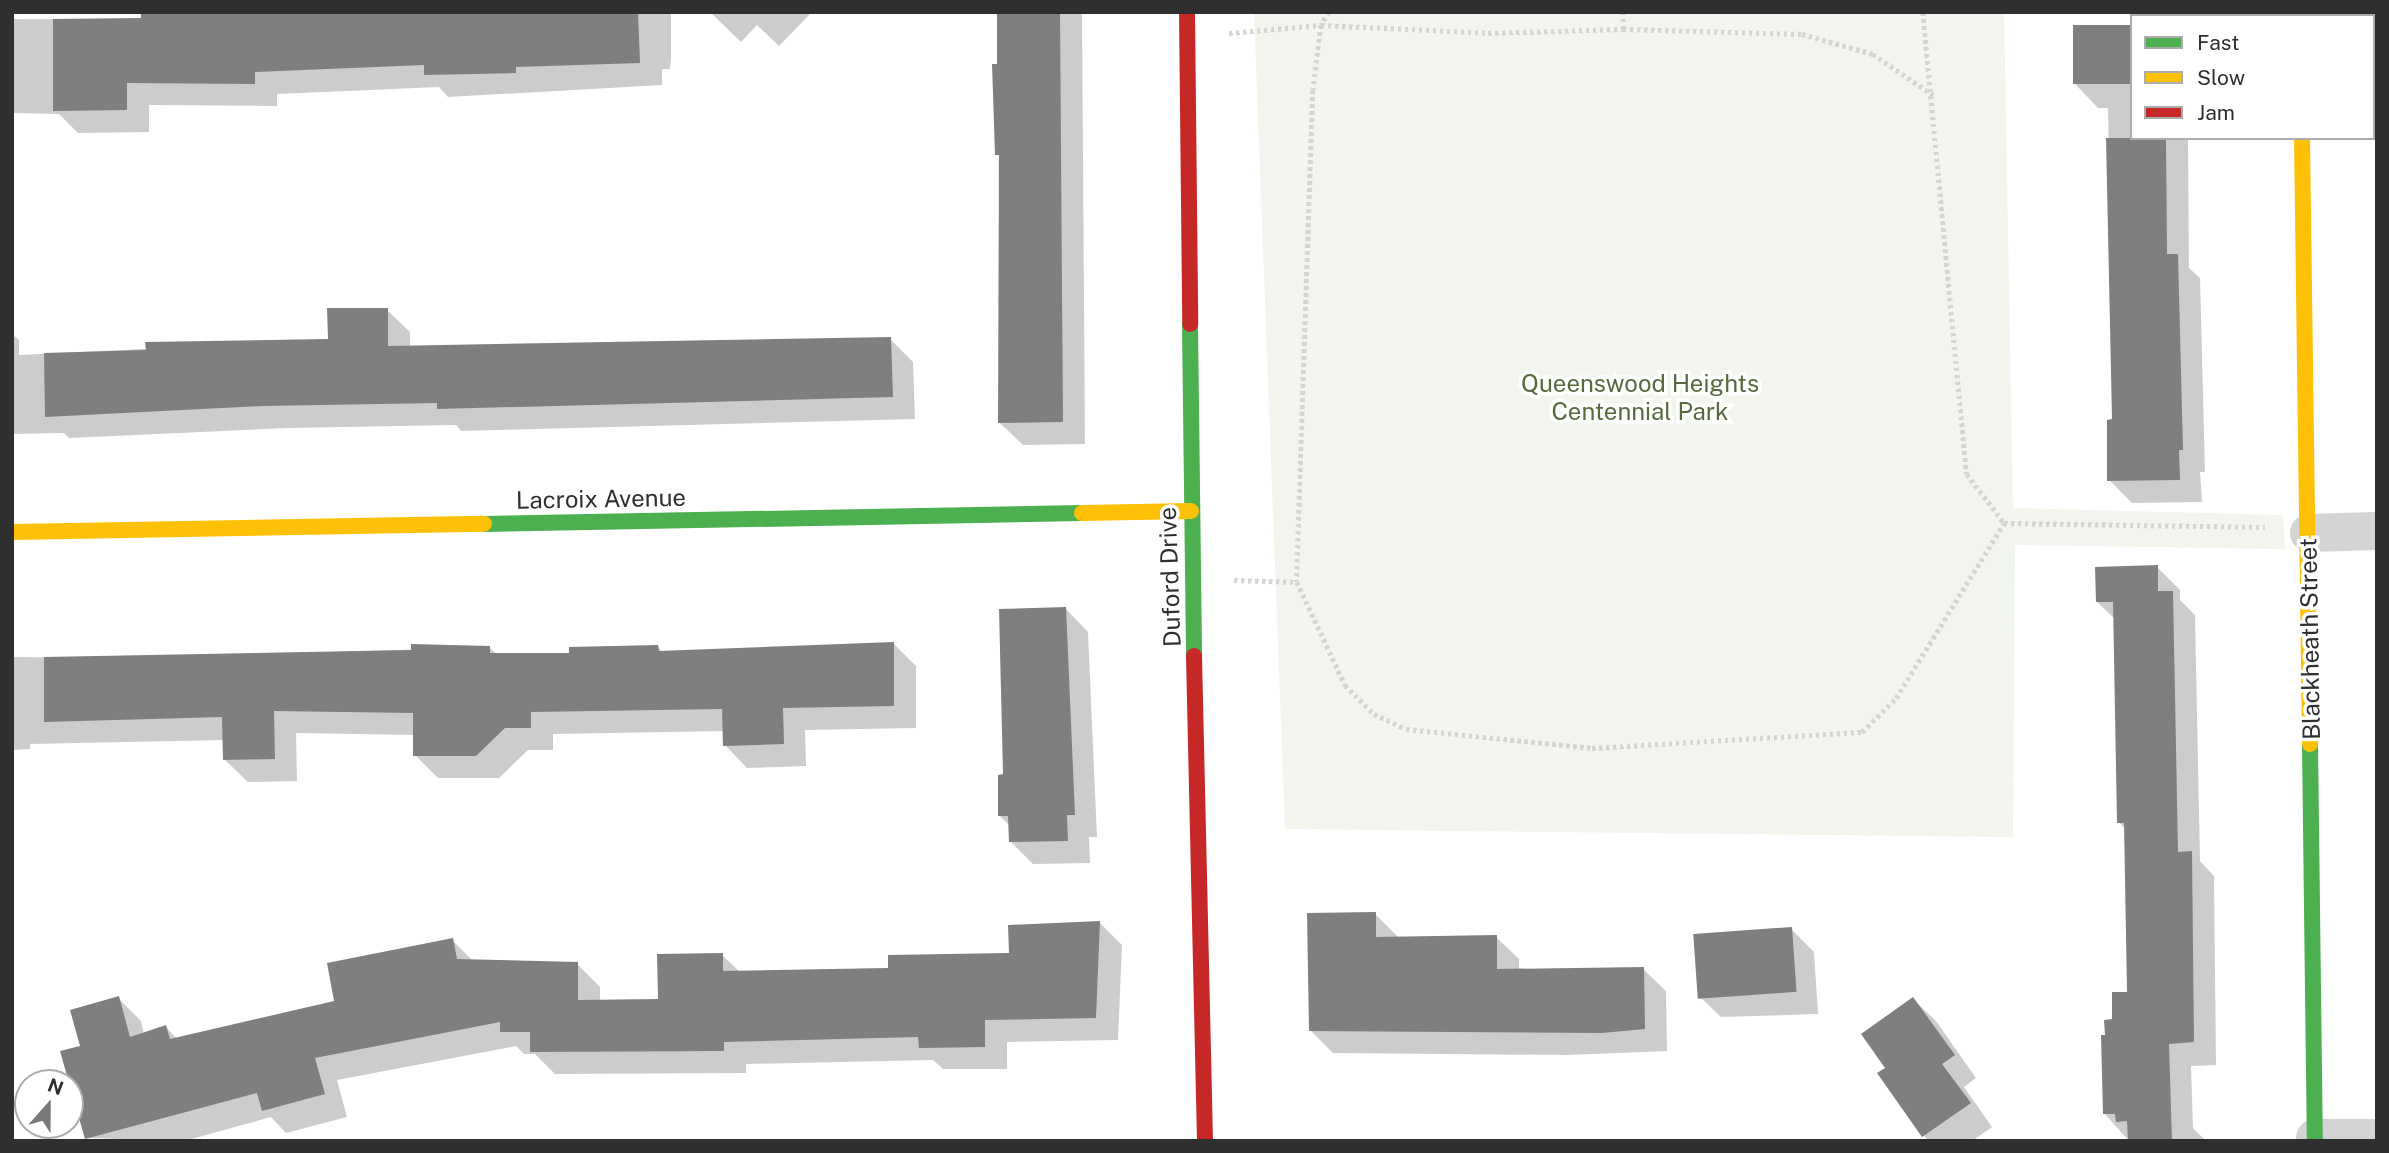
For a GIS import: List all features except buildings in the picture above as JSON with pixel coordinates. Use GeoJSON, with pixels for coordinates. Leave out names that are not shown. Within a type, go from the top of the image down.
{"type":"FeatureCollection","features":[{"type":"Feature","properties":{"kind":"street","name":"Duford Drive"},"geometry":{"type":"LineString","coordinates":[[1186,12],[1191,511],[1205,1141]]}},
{"type":"Feature","properties":{"kind":"street","name":"Blackheath Street"},"geometry":{"type":"LineString","coordinates":[[2302,140],[2315,1140]]}},
{"type":"Feature","properties":{"kind":"street","name":"Lacroix Avenue"},"geometry":{"type":"LineString","coordinates":[[12,533],[1191,511]]}},
{"type":"Feature","properties":{"kind":"street"},"geometry":{"type":"LineString","coordinates":[[2309,533],[2377,531]]}},
{"type":"Feature","properties":{"kind":"street"},"geometry":{"type":"LineString","coordinates":[[2315,1140],[2377,1138]]}},
{"type":"Feature","properties":{"kind":"path"},"geometry":{"type":"LineString","coordinates":[[1329,12],[1321,25],[1313,90],[1297,582],[1345,685],[1374,714],[1406,729],[1592,748],[1862,732],[1896,698],[2004,523]]}},
{"type":"Feature","properties":{"kind":"path"},"geometry":{"type":"LineString","coordinates":[[1623,12],[1623,29]]}},
{"type":"Feature","properties":{"kind":"path"},"geometry":{"type":"LineString","coordinates":[[1923,12],[1967,474],[2004,523]]}},
{"type":"Feature","properties":{"kind":"path"},"geometry":{"type":"LineString","coordinates":[[1187,36],[1321,25],[1488,33],[1623,29],[1802,34],[1873,54],[1933,95]]}},
{"type":"Feature","properties":{"kind":"path"},"geometry":{"type":"LineString","coordinates":[[2004,523],[2273,527],[2309,533]]}},
{"type":"Feature","properties":{"kind":"path"},"geometry":{"type":"LineString","coordinates":[[1193,580],[1297,582]]}},
{"type":"Feature","properties":{"kind":"green space","name":"Queenswood Heights Centennial Park"},"geometry":{"type":"Polygon","coordinates":[[[1254,12],[2004,12],[2013,508],[2283,515],[2285,549],[2015,545],[2013,837],[1285,829],[1254,12]]]}},
{"type":"Feature","properties":{"kind":"traffic: fast"},"geometry":{"type":"LineString","coordinates":[[1190,324],[1194,656]]}},
{"type":"Feature","properties":{"kind":"traffic: fast"},"geometry":{"type":"LineString","coordinates":[[484,524],[1082,513]]}},
{"type":"Feature","properties":{"kind":"traffic: fast"},"geometry":{"type":"LineString","coordinates":[[2310,744],[2315,1141]]}},
{"type":"Feature","properties":{"kind":"traffic: slow"},"geometry":{"type":"LineString","coordinates":[[2302,140],[2310,744]]}},
{"type":"Feature","properties":{"kind":"traffic: slow"},"geometry":{"type":"LineString","coordinates":[[1082,513],[1191,511]]}},
{"type":"Feature","properties":{"kind":"traffic: slow"},"geometry":{"type":"LineString","coordinates":[[12,532],[484,524]]}},
{"type":"Feature","properties":{"kind":"traffic: jam"},"geometry":{"type":"LineString","coordinates":[[1187,12],[1190,324]]}},
{"type":"Feature","properties":{"kind":"traffic: jam"},"geometry":{"type":"LineString","coordinates":[[1194,656],[1205,1141]]}}]}
